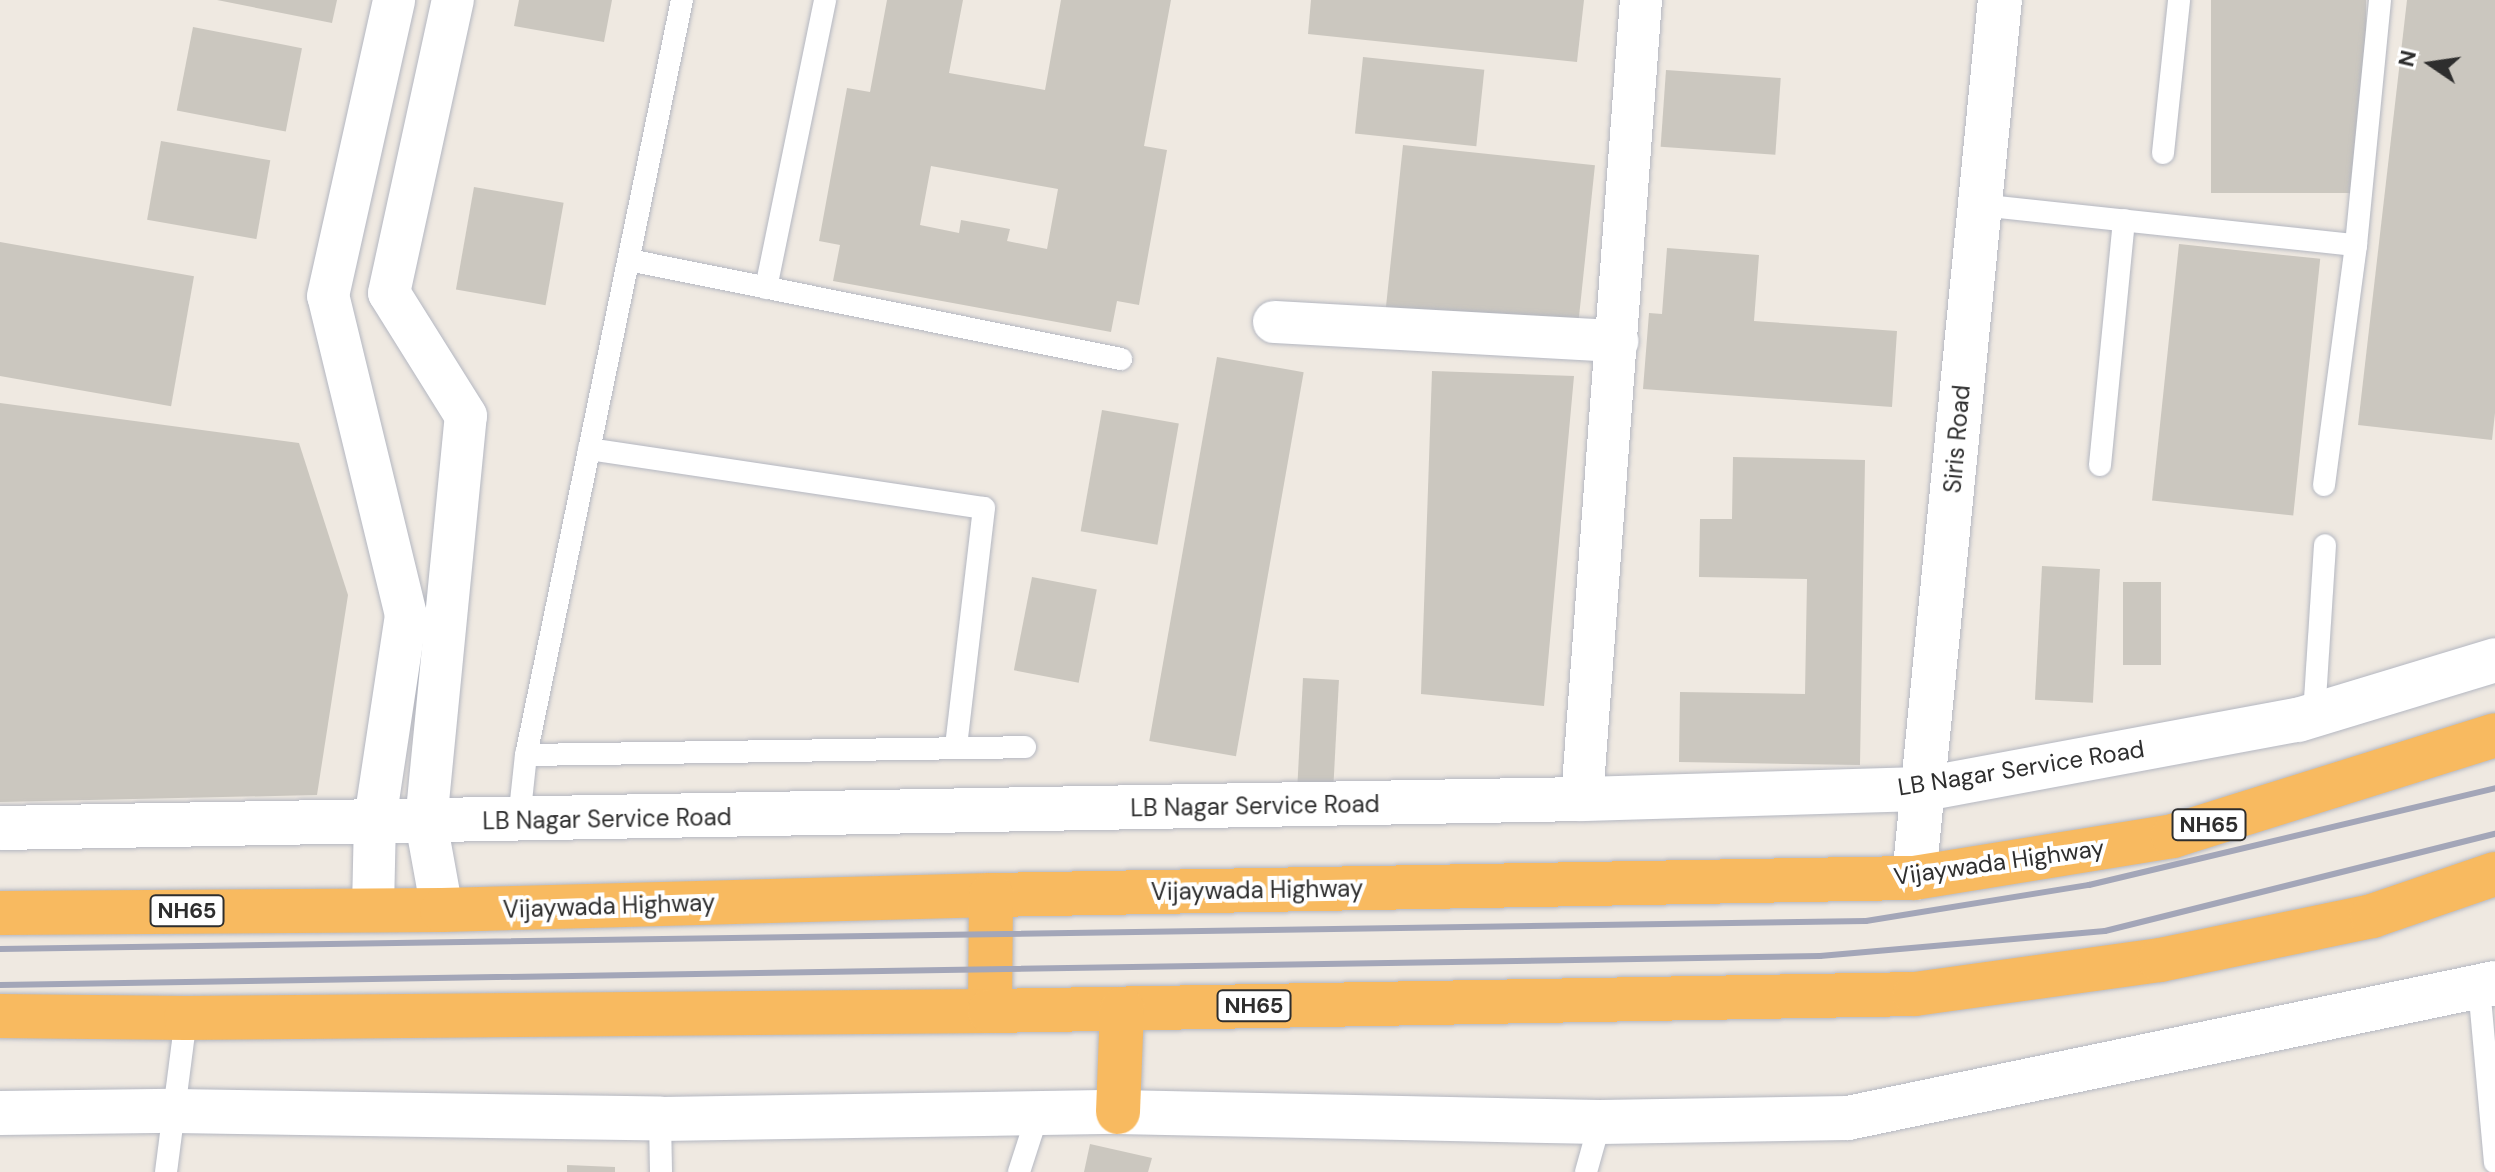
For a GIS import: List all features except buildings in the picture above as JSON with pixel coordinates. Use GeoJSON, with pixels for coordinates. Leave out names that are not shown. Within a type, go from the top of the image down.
{"type":"FeatureCollection","features":[{"type":"Feature","properties":{"kind":"highway","name":"Vijaywada Highway"},"geometry":{"type":"LineString","coordinates":[[0,913],[373,908],[442,910],[991,895],[1914,878],[2173,836],[2495,735]]}},
{"type":"Feature","properties":{"kind":"highway","name":"NH65"},"geometry":{"type":"LineString","coordinates":[[0,1016],[186,1018],[990,1011],[1915,994],[2175,957],[2372,916],[2495,874]]}},
{"type":"Feature","properties":{"kind":"highway"},"geometry":{"type":"LineString","coordinates":[[990,1011],[991,895]]}},
{"type":"Feature","properties":{"kind":"highway"},"geometry":{"type":"LineString","coordinates":[[1118,1112],[1122,1009]]}},
{"type":"Feature","properties":{"kind":"street"},"geometry":{"type":"LineString","coordinates":[[373,908],[375,820],[406,615],[328,296],[394,0]]}},
{"type":"Feature","properties":{"kind":"street"},"geometry":{"type":"LineString","coordinates":[[442,910],[426,822],[466,416],[389,293],[453,0]]}},
{"type":"Feature","properties":{"kind":"street"},"geometry":{"type":"LineString","coordinates":[[1582,799],[1641,0]]}},
{"type":"Feature","properties":{"kind":"street","name":"Siris Road"},"geometry":{"type":"LineString","coordinates":[[1914,878],[2000,0]]}},
{"type":"Feature","properties":{"kind":"street"},"geometry":{"type":"LineString","coordinates":[[1274,322],[1617,341]]}},
{"type":"Feature","properties":{"kind":"street","name":"LB Nagar Service Road"},"geometry":{"type":"LineString","coordinates":[[0,828],[1582,799],[1924,789],[2314,715],[2495,660]]}},
{"type":"Feature","properties":{"kind":"street"},"geometry":{"type":"LineString","coordinates":[[0,1113],[175,1111],[660,1119],[1118,1112],[1600,1122],[1848,1118],[2487,985]]}},
{"type":"Feature","properties":{"kind":"lane"},"geometry":{"type":"LineString","coordinates":[[519,820],[526,755],[682,0]]}},
{"type":"Feature","properties":{"kind":"lane"},"geometry":{"type":"LineString","coordinates":[[2163,153],[2179,0]]}},
{"type":"Feature","properties":{"kind":"lane"},"geometry":{"type":"LineString","coordinates":[[2324,485],[2356,245],[2380,0]]}},
{"type":"Feature","properties":{"kind":"lane"},"geometry":{"type":"LineString","coordinates":[[766,288],[819,1]]}},
{"type":"Feature","properties":{"kind":"lane"},"geometry":{"type":"LineString","coordinates":[[1980,205],[2356,245]]}},
{"type":"Feature","properties":{"kind":"lane"},"geometry":{"type":"LineString","coordinates":[[2100,465],[2124,220]]}},
{"type":"Feature","properties":{"kind":"lane"},"geometry":{"type":"LineString","coordinates":[[629,260],[1121,359]]}},
{"type":"Feature","properties":{"kind":"lane"},"geometry":{"type":"LineString","coordinates":[[589,449],[984,508],[956,747]]}},
{"type":"Feature","properties":{"kind":"lane"},"geometry":{"type":"LineString","coordinates":[[2314,715],[2325,545]]}},
{"type":"Feature","properties":{"kind":"lane"},"geometry":{"type":"LineString","coordinates":[[526,755],[1025,747]]}},
{"type":"Feature","properties":{"kind":"lane"},"geometry":{"type":"LineString","coordinates":[[2487,985],[2495,1162]]}},
{"type":"Feature","properties":{"kind":"lane"},"geometry":{"type":"LineString","coordinates":[[166,1172],[186,1018]]}},
{"type":"Feature","properties":{"kind":"lane"},"geometry":{"type":"LineString","coordinates":[[1019,1172],[1038,1113]]}},
{"type":"Feature","properties":{"kind":"lane"},"geometry":{"type":"LineString","coordinates":[[660,1119],[661,1172]]}},
{"type":"Feature","properties":{"kind":"lane"},"geometry":{"type":"LineString","coordinates":[[1586,1172],[1600,1122]]}},
{"type":"Feature","properties":{"kind":"railway"},"geometry":{"type":"LineString","coordinates":[[0,949],[1866,921],[2089,885],[2495,788]]}},
{"type":"Feature","properties":{"kind":"railway"},"geometry":{"type":"LineString","coordinates":[[0,985],[1820,956],[2105,931],[2495,834]]}}]}
